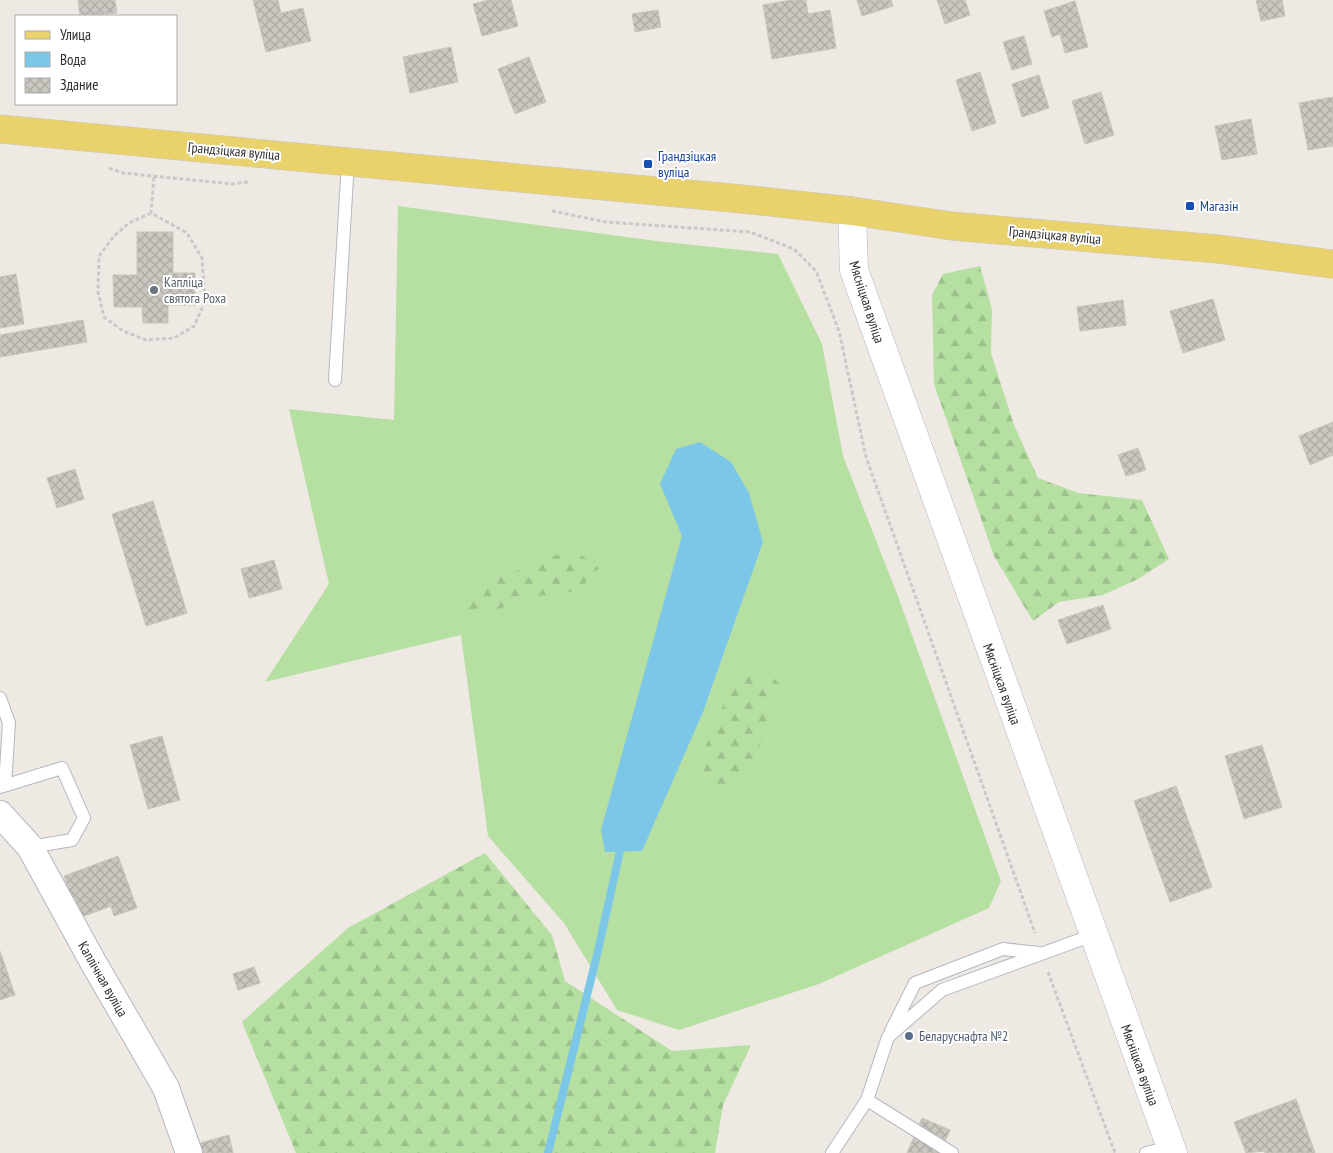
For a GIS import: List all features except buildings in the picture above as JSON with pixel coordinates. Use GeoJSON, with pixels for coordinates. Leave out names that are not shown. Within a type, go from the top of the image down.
{"type":"FeatureCollection","features":[{"type":"Feature","properties":{"kind":"main road","name":"Грандзіцкая вуліца"},"geometry":{"type":"LineString","coordinates":[[0,129],[852,211],[952,226],[1218,249],[1333,264]]}},
{"type":"Feature","properties":{"kind":"main road","name":"Мясніцкая вуліца"},"geometry":{"type":"LineString","coordinates":[[852,211],[854,270],[1093,935],[1163,1151]]}},
{"type":"Feature","properties":{"kind":"street","name":"Каплічная вуліца"},"geometry":{"type":"LineString","coordinates":[[0,814],[30,847],[93,962],[166,1088],[189,1153]]}},
{"type":"Feature","properties":{"kind":"lane"},"geometry":{"type":"LineString","coordinates":[[335,380],[348,162]]}},
{"type":"Feature","properties":{"kind":"lane"},"geometry":{"type":"LineString","coordinates":[[0,698],[9,723],[2,786],[62,768],[84,818],[72,840],[30,847]]}},
{"type":"Feature","properties":{"kind":"lane"},"geometry":{"type":"LineString","coordinates":[[888,1037],[942,990],[1093,935]]}},
{"type":"Feature","properties":{"kind":"lane"},"geometry":{"type":"LineString","coordinates":[[832,1153],[867,1100],[888,1037],[915,983],[1003,949],[1042,954]]}},
{"type":"Feature","properties":{"kind":"lane"},"geometry":{"type":"LineString","coordinates":[[867,1100],[952,1153]]}},
{"type":"Feature","properties":{"kind":"path"},"geometry":{"type":"LineString","coordinates":[[104,167],[123,173],[232,184],[249,182]]}},
{"type":"Feature","properties":{"kind":"path"},"geometry":{"type":"LineString","coordinates":[[151,214],[154,176]]}},
{"type":"Feature","properties":{"kind":"path"},"geometry":{"type":"LineString","coordinates":[[550,210],[606,222],[750,232],[794,249],[816,271],[839,331],[866,457],[1042,954],[1115,1153]]}},
{"type":"Feature","properties":{"kind":"path"},"geometry":{"type":"LineString","coordinates":[[151,214],[187,233],[202,258],[205,302],[194,326],[174,338],[146,340],[123,331],[104,317],[98,292],[99,256],[114,236],[129,223],[151,214]]}},
{"type":"Feature","properties":{"kind":"green space"},"geometry":{"type":"Polygon","coordinates":[[[398,206],[656,241],[778,254],[822,344],[843,456],[899,599],[1001,881],[989,908],[819,984],[679,1030],[617,1010],[564,923],[488,836],[461,635],[265,682],[329,584],[289,409],[394,420],[398,206]]]}},
{"type":"Feature","properties":{"kind":"green space"},"geometry":{"type":"Polygon","coordinates":[[[980,266],[992,309],[991,353],[1014,425],[1038,478],[1078,493],[1142,500],[1169,559],[1138,579],[1103,595],[1059,602],[1033,621],[994,556],[934,384],[932,295],[943,274],[980,266]]]}},
{"type":"Feature","properties":{"kind":"green space"},"geometry":{"type":"Polygon","coordinates":[[[573,549],[599,568],[578,591],[530,597],[468,621],[459,603],[485,583],[573,549]]]}},
{"type":"Feature","properties":{"kind":"green space"},"geometry":{"type":"Polygon","coordinates":[[[747,667],[771,674],[779,684],[763,737],[746,777],[719,797],[699,776],[697,766],[736,676],[747,667]]]}},
{"type":"Feature","properties":{"kind":"green space"},"geometry":{"type":"Polygon","coordinates":[[[485,853],[552,935],[565,981],[672,1051],[751,1045],[723,1105],[715,1153],[296,1153],[242,1022],[348,928],[485,853]]]}},
{"type":"Feature","properties":{"kind":"water"},"geometry":{"type":"Polygon","coordinates":[[[700,442],[731,462],[749,493],[763,542],[703,712],[642,851],[605,852],[601,830],[682,536],[660,484],[676,449],[700,442]]]}},
{"type":"Feature","properties":{"kind":"waterway"},"geometry":{"type":"LineString","coordinates":[[548,1153],[597,955],[620,851]]}},
{"type":"Feature","properties":{"kind":"place","name":"Грандзіцкая вуліца"},"geometry":{"type":"Point","coordinates":[648,164]}},
{"type":"Feature","properties":{"kind":"place","name":"Магазін"},"geometry":{"type":"Point","coordinates":[1190,206]}},
{"type":"Feature","properties":{"kind":"place","name":"Капліца святога Роха"},"geometry":{"type":"Point","coordinates":[154,290]}},
{"type":"Feature","properties":{"kind":"place","name":"Беларуснафта №2"},"geometry":{"type":"Point","coordinates":[909,1036]}}]}
